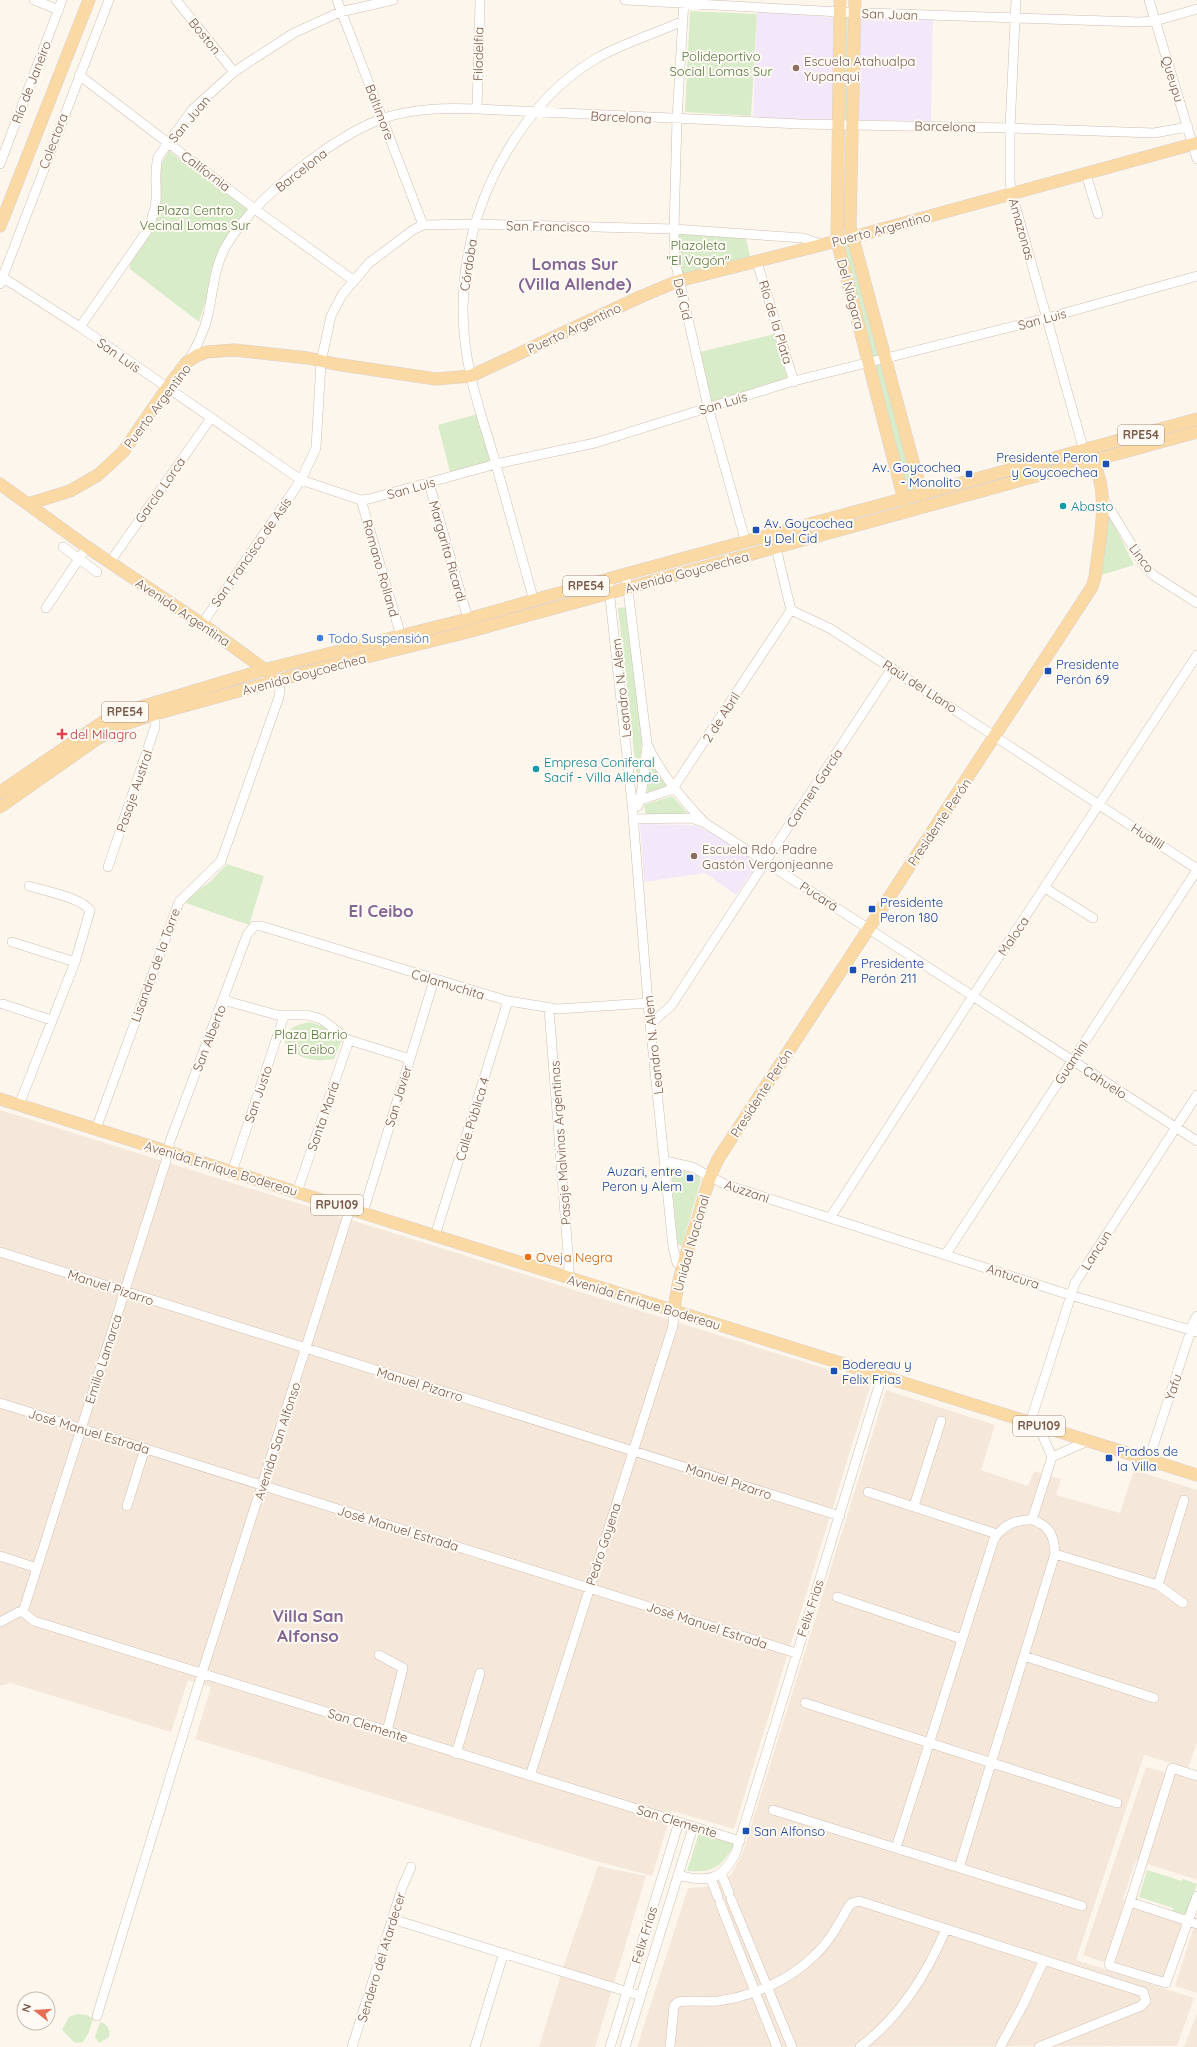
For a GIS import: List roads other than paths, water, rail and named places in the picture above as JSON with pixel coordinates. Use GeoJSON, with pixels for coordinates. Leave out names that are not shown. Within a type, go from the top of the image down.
{"type":"FeatureCollection","features":[{"type":"Feature","properties":{"kind":"main road"},"geometry":{"type":"LineString","coordinates":[[0,210],[80,0]]}},
{"type":"Feature","properties":{"kind":"main road"},"geometry":{"type":"LineString","coordinates":[[0,226],[89,0]]}},
{"type":"Feature","properties":{"kind":"main road","name":"Del Niágara"},"geometry":{"type":"LineString","coordinates":[[840,0],[837,241],[870,363],[915,503]]}},
{"type":"Feature","properties":{"kind":"main road","name":"Del Niágara"},"geometry":{"type":"LineString","coordinates":[[854,0],[850,227],[886,358],[915,503]]}},
{"type":"Feature","properties":{"kind":"main road","name":"Puerto Argentino"},"geometry":{"type":"LineString","coordinates":[[28,504],[70,491],[98,475],[123,452],[167,388],[187,362],[198,355],[224,350],[308,358],[321,362],[436,379],[471,376],[678,281],[853,237],[1195,143]]}},
{"type":"Feature","properties":{"kind":"main road","name":"RPE54"},"geometry":{"type":"LineString","coordinates":[[1086,451],[1197,420]]}},
{"type":"Feature","properties":{"kind":"main road","name":"RPE54"},"geometry":{"type":"LineString","coordinates":[[1093,462],[1197,432]]}},
{"type":"Feature","properties":{"kind":"main road","name":"Avenida Goycoechea"},"geometry":{"type":"LineString","coordinates":[[0,807],[97,739],[125,724],[277,681],[460,634],[776,548],[915,503],[1086,451]]}},
{"type":"Feature","properties":{"kind":"main road","name":"Avenida Goycoechea"},"geometry":{"type":"LineString","coordinates":[[0,792],[103,722],[119,714],[267,670],[468,620],[626,574],[746,543],[1093,462]]}},
{"type":"Feature","properties":{"kind":"main road","name":"Presidente Perón"},"geometry":{"type":"LineString","coordinates":[[711,1177],[720,1156],[1092,587],[1095,580],[1103,498],[1099,472],[1093,462]]}},
{"type":"Feature","properties":{"kind":"main road","name":"Avenida Argentina"},"geometry":{"type":"LineString","coordinates":[[0,484],[87,547],[202,624],[267,670],[277,681]]}},
{"type":"Feature","properties":{"kind":"main road","name":"Avenida Enrique Bodereau"},"geometry":{"type":"LineString","coordinates":[[0,1099],[1197,1475]]}},
{"type":"Feature","properties":{"kind":"main road","name":"Unidad Nacional"},"geometry":{"type":"LineString","coordinates":[[674,1311],[675,1295],[711,1177]]}},
{"type":"Feature","properties":{"kind":"street"},"geometry":{"type":"LineString","coordinates":[[34,0],[59,10]]}},
{"type":"Feature","properties":{"kind":"street","name":"Río de Janeiro"},"geometry":{"type":"LineString","coordinates":[[0,164],[62,0]]}},
{"type":"Feature","properties":{"kind":"street","name":"Colectora"},"geometry":{"type":"LineString","coordinates":[[1,280],[109,0]]}},
{"type":"Feature","properties":{"kind":"street","name":"Boston"},"geometry":{"type":"LineString","coordinates":[[176,0],[234,72]]}},
{"type":"Feature","properties":{"kind":"street","name":"Baltimore"},"geometry":{"type":"LineString","coordinates":[[337,0],[340,12],[384,119],[423,225]]}},
{"type":"Feature","properties":{"kind":"street","name":"San Juan"},"geometry":{"type":"LineString","coordinates":[[80,327],[147,231],[153,216],[156,202],[156,166],[158,158],[193,109],[234,72],[294,33],[340,12],[394,0]]}},
{"type":"Feature","properties":{"kind":"street","name":"Filadelfia"},"geometry":{"type":"LineString","coordinates":[[477,109],[480,0]]}},
{"type":"Feature","properties":{"kind":"street","name":"San Juan"},"geometry":{"type":"LineString","coordinates":[[625,0],[684,1],[854,13],[1140,22],[1155,21],[1197,9]]}},
{"type":"Feature","properties":{"kind":"street","name":"Amazonas"},"geometry":{"type":"LineString","coordinates":[[1016,0],[1010,128],[1010,181],[1012,194],[1082,444],[1086,451]]}},
{"type":"Feature","properties":{"kind":"street","name":"Queupu"},"geometry":{"type":"LineString","coordinates":[[1149,0],[1188,127],[1195,143],[1197,159]]}},
{"type":"Feature","properties":{"kind":"street","name":"Del Cid"},"geometry":{"type":"LineString","coordinates":[[684,1],[677,119],[674,229],[675,261],[678,281],[708,407],[746,543]]}},
{"type":"Feature","properties":{"kind":"street","name":"Córdoba"},"geometry":{"type":"LineString","coordinates":[[534,602],[471,376],[462,307],[467,255],[475,224],[497,168],[522,126],[546,98],[569,77],[597,58],[683,21]]}},
{"type":"Feature","properties":{"kind":"street","name":"California"},"geometry":{"type":"LineString","coordinates":[[79,75],[256,210],[353,280]]}},
{"type":"Feature","properties":{"kind":"street","name":"Barcelona"},"geometry":{"type":"LineString","coordinates":[[187,362],[199,343],[204,328],[217,265],[226,245],[256,210],[299,169],[329,148],[384,119],[437,108],[677,119],[1154,133],[1188,127]]}},
{"type":"Feature","properties":{"kind":"street"},"geometry":{"type":"LineString","coordinates":[[1086,174],[1098,214]]}},
{"type":"Feature","properties":{"kind":"street","name":"San Francisco"},"geometry":{"type":"LineString","coordinates":[[423,225],[475,224],[674,229]]}},
{"type":"Feature","properties":{"kind":"street"},"geometry":{"type":"LineString","coordinates":[[301,480],[316,448],[321,362],[331,316],[342,295],[353,280],[369,263],[413,230],[423,225]]}},
{"type":"Feature","properties":{"kind":"street"},"geometry":{"type":"LineString","coordinates":[[674,229],[803,238],[823,245]]}},
{"type":"Feature","properties":{"kind":"street","name":"Río de la Plata"},"geometry":{"type":"LineString","coordinates":[[757,262],[794,382]]}},
{"type":"Feature","properties":{"kind":"street","name":"San Luis"},"geometry":{"type":"LineString","coordinates":[[1,280],[80,327],[301,480],[361,500],[370,499],[496,464],[595,443],[708,407],[794,382],[1047,318],[1197,276]]}},
{"type":"Feature","properties":{"kind":"street","name":"García Lorca"},"geometry":{"type":"LineString","coordinates":[[110,562],[211,418]]}},
{"type":"Feature","properties":{"kind":"street","name":"Presidente Perón"},"geometry":{"type":"LineString","coordinates":[[1086,451],[1093,462]]}},
{"type":"Feature","properties":{"kind":"street","name":"San Francisco de Asís"},"geometry":{"type":"LineString","coordinates":[[202,624],[301,480]]}},
{"type":"Feature","properties":{"kind":"street","name":"Margarita Ricardi"},"geometry":{"type":"LineString","coordinates":[[429,483],[468,620]]}},
{"type":"Feature","properties":{"kind":"street","name":"Linco"},"geometry":{"type":"LineString","coordinates":[[1103,498],[1144,565],[1153,575],[1197,603]]}},
{"type":"Feature","properties":{"kind":"street","name":"Romano Rolland"},"geometry":{"type":"LineString","coordinates":[[361,500],[401,636]]}},
{"type":"Feature","properties":{"kind":"street"},"geometry":{"type":"LineString","coordinates":[[63,547],[97,572]]}},
{"type":"Feature","properties":{"kind":"street"},"geometry":{"type":"LineString","coordinates":[[46,608],[87,547]]}},
{"type":"Feature","properties":{"kind":"street"},"geometry":{"type":"LineString","coordinates":[[776,548],[791,610]]}},
{"type":"Feature","properties":{"kind":"street","name":"Leandro N. Alem"},"geometry":{"type":"LineString","coordinates":[[626,574],[647,744],[642,789],[636,802]]}},
{"type":"Feature","properties":{"kind":"street","name":"Leandro N. Alem"},"geometry":{"type":"LineString","coordinates":[[608,579],[611,592],[636,802],[634,819],[648,1003],[673,1247],[677,1263],[683,1267]]}},
{"type":"Feature","properties":{"kind":"street"},"geometry":{"type":"LineString","coordinates":[[612,605],[629,603]]}},
{"type":"Feature","properties":{"kind":"street","name":"Raúl del Llano"},"geometry":{"type":"LineString","coordinates":[[791,610],[830,629],[892,668],[1098,804]]}},
{"type":"Feature","properties":{"kind":"street","name":"2 de Abril"},"geometry":{"type":"LineString","coordinates":[[674,787],[791,610]]}},
{"type":"Feature","properties":{"kind":"street","name":"Maloca"},"geometry":{"type":"LineString","coordinates":[[830,1218],[1098,804],[1197,655]]}},
{"type":"Feature","properties":{"kind":"street","name":"Carmen García"},"geometry":{"type":"LineString","coordinates":[[650,1024],[671,1006],[892,668]]}},
{"type":"Feature","properties":{"kind":"street","name":"Lisandro de la Torre"},"geometry":{"type":"LineString","coordinates":[[96,1129],[179,902],[221,861],[278,697],[280,689],[277,681]]}},
{"type":"Feature","properties":{"kind":"street","name":"Pasaje Austral"},"geometry":{"type":"LineString","coordinates":[[108,867],[155,728],[156,714]]}},
{"type":"Feature","properties":{"kind":"street","name":"Leandro N. Alem"},"geometry":{"type":"LineString","coordinates":[[647,744],[654,759],[674,787],[706,823]]}},
{"type":"Feature","properties":{"kind":"street"},"geometry":{"type":"LineString","coordinates":[[636,802],[674,787]]}},
{"type":"Feature","properties":{"kind":"street","name":"Huallil"},"geometry":{"type":"LineString","coordinates":[[1098,804],[1197,869]]}},
{"type":"Feature","properties":{"kind":"street","name":"Pucará"},"geometry":{"type":"LineString","coordinates":[[634,819],[688,818],[706,823],[973,996]]}},
{"type":"Feature","properties":{"kind":"street","name":"Guamini"},"geometry":{"type":"LineString","coordinates":[[946,1254],[1197,869]]}},
{"type":"Feature","properties":{"kind":"street"},"geometry":{"type":"LineString","coordinates":[[19,1105],[75,962],[90,911],[88,906],[80,902],[29,886]]}},
{"type":"Feature","properties":{"kind":"street"},"geometry":{"type":"LineString","coordinates":[[1045,888],[1092,918]]}},
{"type":"Feature","properties":{"kind":"street","name":"Calamuchita"},"geometry":{"type":"LineString","coordinates":[[254,926],[261,926],[340,949],[434,980],[508,1001],[549,1009],[648,1003]]}},
{"type":"Feature","properties":{"kind":"street","name":"San Alberto"},"geometry":{"type":"LineString","coordinates":[[168,1152],[170,1141],[246,936],[254,926]]}},
{"type":"Feature","properties":{"kind":"street"},"geometry":{"type":"LineString","coordinates":[[12,942],[75,962]]}},
{"type":"Feature","properties":{"kind":"street","name":"San Javier"},"geometry":{"type":"LineString","coordinates":[[363,1213],[434,980]]}},
{"type":"Feature","properties":{"kind":"street","name":"Cahuelo"},"geometry":{"type":"LineString","coordinates":[[973,996],[1197,1141]]}},
{"type":"Feature","properties":{"kind":"street"},"geometry":{"type":"LineString","coordinates":[[223,1000],[284,1016],[307,1015],[321,1019],[349,1040],[410,1059]]}},
{"type":"Feature","properties":{"kind":"street","name":"Calle Pública 4"},"geometry":{"type":"LineString","coordinates":[[435,1236],[508,1001]]}},
{"type":"Feature","properties":{"kind":"street"},"geometry":{"type":"LineString","coordinates":[[3,1004],[51,1020]]}},
{"type":"Feature","properties":{"kind":"street","name":"Pasaje Malvinas Argentinas"},"geometry":{"type":"LineString","coordinates":[[549,1009],[569,1266],[568,1278]]}},
{"type":"Feature","properties":{"kind":"street","name":"San Justo"},"geometry":{"type":"LineString","coordinates":[[232,1172],[284,1016]]}},
{"type":"Feature","properties":{"kind":"street","name":"Santa María"},"geometry":{"type":"LineString","coordinates":[[297,1192],[349,1040]]}},
{"type":"Feature","properties":{"kind":"street","name":"Lancun"},"geometry":{"type":"LineString","coordinates":[[1034,1424],[1070,1295],[1075,1283],[1197,1095]]}},
{"type":"Feature","properties":{"kind":"street","name":"Emilio Lamarca"},"geometry":{"type":"LineString","coordinates":[[23,1612],[168,1152]]}},
{"type":"Feature","properties":{"kind":"street","name":"Auzzani"},"geometry":{"type":"LineString","coordinates":[[665,1161],[692,1167],[726,1184],[830,1218]]}},
{"type":"Feature","properties":{"kind":"street","name":"Avenida San Alfonso"},"geometry":{"type":"LineString","coordinates":[[97,2016],[202,1673],[350,1209]]}},
{"type":"Feature","properties":{"kind":"street","name":"Antucura"},"geometry":{"type":"LineString","coordinates":[[830,1218],[1070,1295],[1194,1331]]}},
{"type":"Feature","properties":{"kind":"street","name":"Manuel Pizarro"},"geometry":{"type":"LineString","coordinates":[[0,1252],[840,1516]]}},
{"type":"Feature","properties":{"kind":"street","name":"Pedro Goyena"},"geometry":{"type":"LineString","coordinates":[[530,1776],[673,1326],[674,1311]]}},
{"type":"Feature","properties":{"kind":"street","name":"Yafu"},"geometry":{"type":"LineString","coordinates":[[1149,1459],[1194,1331],[1197,1316]]}},
{"type":"Feature","properties":{"kind":"street","name":"Felix Frias"},"geometry":{"type":"LineString","coordinates":[[721,1873],[732,1861],[740,1840],[882,1376]]}},
{"type":"Feature","properties":{"kind":"street","name":"José Manuel Estrada"},"geometry":{"type":"LineString","coordinates":[[0,1403],[796,1653]]}},
{"type":"Feature","properties":{"kind":"street"},"geometry":{"type":"LineString","coordinates":[[914,1506],[941,1421]]}},
{"type":"Feature","properties":{"kind":"street"},"geometry":{"type":"LineString","coordinates":[[1032,1520],[1052,1457],[1034,1424]]}},
{"type":"Feature","properties":{"kind":"street"},"geometry":{"type":"LineString","coordinates":[[1052,1457],[1088,1441]]}},
{"type":"Feature","properties":{"kind":"street"},"geometry":{"type":"LineString","coordinates":[[127,1506],[145,1448]]}},
{"type":"Feature","properties":{"kind":"street"},"geometry":{"type":"LineString","coordinates":[[868,1492],[997,1534]]}},
{"type":"Feature","properties":{"kind":"street"},"geometry":{"type":"LineString","coordinates":[[1158,1585],[1184,1500]]}},
{"type":"Feature","properties":{"kind":"street"},"geometry":{"type":"LineString","coordinates":[[896,1848],[931,1743],[994,1539],[997,1534],[1013,1522],[1021,1519],[1032,1520],[1050,1529],[1053,1536],[1055,1554],[960,1868]]}},
{"type":"Feature","properties":{"kind":"street"},"geometry":{"type":"LineString","coordinates":[[1055,1554],[1158,1585],[1183,1603]]}},
{"type":"Feature","properties":{"kind":"street"},"geometry":{"type":"LineString","coordinates":[[0,1556],[37,1568]]}},
{"type":"Feature","properties":{"kind":"street"},"geometry":{"type":"LineString","coordinates":[[837,1597],[962,1639]]}},
{"type":"Feature","properties":{"kind":"street"},"geometry":{"type":"LineString","coordinates":[[0,1622],[19,1612],[23,1612]]}},
{"type":"Feature","properties":{"kind":"street","name":"San Clemente"},"geometry":{"type":"LineString","coordinates":[[23,1612],[34,1621],[456,1754],[740,1840]]}},
{"type":"Feature","properties":{"kind":"street"},"geometry":{"type":"LineString","coordinates":[[379,1655],[403,1668],[387,1731]]}},
{"type":"Feature","properties":{"kind":"street"},"geometry":{"type":"LineString","coordinates":[[1024,1656],[1154,1698]]}},
{"type":"Feature","properties":{"kind":"street"},"geometry":{"type":"LineString","coordinates":[[456,1754],[480,1672]]}},
{"type":"Feature","properties":{"kind":"street"},"geometry":{"type":"LineString","coordinates":[[805,1703],[1117,1803]]}},
{"type":"Feature","properties":{"kind":"street"},"geometry":{"type":"LineString","coordinates":[[1197,1776],[1172,1768],[1130,1902],[1108,1964],[1110,1966],[1164,1984],[1168,1981],[1193,1922],[1197,1896]]}},
{"type":"Feature","properties":{"kind":"street"},"geometry":{"type":"LineString","coordinates":[[773,1810],[1082,1906]]}},
{"type":"Feature","properties":{"kind":"street","name":"Felix Frias"},"geometry":{"type":"LineString","coordinates":[[610,2047],[679,1822]]}},
{"type":"Feature","properties":{"kind":"street","name":"Felix Frias"},"geometry":{"type":"LineString","coordinates":[[625,2047],[693,1827]]}},
{"type":"Feature","properties":{"kind":"street","name":"Sendero del Atardecer"},"geometry":{"type":"LineString","coordinates":[[352,2047],[402,1888],[412,1868]]}},
{"type":"Feature","properties":{"kind":"street"},"geometry":{"type":"LineString","coordinates":[[678,1875],[697,1880],[711,1879],[721,1873],[792,2047]]}},
{"type":"Feature","properties":{"kind":"street"},"geometry":{"type":"LineString","coordinates":[[711,1879],[778,2047]]}},
{"type":"Feature","properties":{"kind":"street"},"geometry":{"type":"LineString","coordinates":[[670,2047],[674,2006],[678,2002],[717,2001],[756,1992],[768,1987],[801,1968],[817,1954],[832,1935],[849,1906],[856,1901],[1143,1992],[1146,2001],[1141,2006],[1039,2047]]}},
{"type":"Feature","properties":{"kind":"street"},"geometry":{"type":"LineString","coordinates":[[1130,1902],[1193,1922]]}},
{"type":"Feature","properties":{"kind":"street"},"geometry":{"type":"LineString","coordinates":[[392,1919],[503,1955],[641,1996]]}},
{"type":"Feature","properties":{"kind":"street"},"geometry":{"type":"LineString","coordinates":[[860,2047],[881,2030],[909,1998],[930,1965],[946,1929]]}},
{"type":"Feature","properties":{"kind":"street"},"geometry":{"type":"LineString","coordinates":[[475,2047],[503,1955]]}},
{"type":"Feature","properties":{"kind":"street"},"geometry":{"type":"LineString","coordinates":[[1000,2047],[1023,2005],[1044,1960]]}},
{"type":"Feature","properties":{"kind":"place","name":"Escuela Atahualpa Yupanqui"},"geometry":{"type":"Point","coordinates":[796,68]}},
{"type":"Feature","properties":{"kind":"place","name":"Presidente Peron y Goycoechea"},"geometry":{"type":"Point","coordinates":[1106,464]}},
{"type":"Feature","properties":{"kind":"place","name":"Av. Goycochea - Monolito"},"geometry":{"type":"Point","coordinates":[969,474]}},
{"type":"Feature","properties":{"kind":"place","name":"Abasto"},"geometry":{"type":"Point","coordinates":[1063,506]}},
{"type":"Feature","properties":{"kind":"place","name":"Av. Goycochea y Del Cid"},"geometry":{"type":"Point","coordinates":[756,530]}},
{"type":"Feature","properties":{"kind":"place","name":"Todo Suspensión"},"geometry":{"type":"Point","coordinates":[320,638]}},
{"type":"Feature","properties":{"kind":"place","name":"Presidente Perón 69"},"geometry":{"type":"Point","coordinates":[1048,671]}},
{"type":"Feature","properties":{"kind":"place","name":"del Milagro"},"geometry":{"type":"Point","coordinates":[62,734]}},
{"type":"Feature","properties":{"kind":"place","name":"Empresa Coniferal Sacif - Villa Allende"},"geometry":{"type":"Point","coordinates":[536,769]}},
{"type":"Feature","properties":{"kind":"place","name":"Escuela Rdo. Padre Gastón Vergonjeanne"},"geometry":{"type":"Point","coordinates":[694,856]}},
{"type":"Feature","properties":{"kind":"place","name":"Presidente Peron 180"},"geometry":{"type":"Point","coordinates":[872,909]}},
{"type":"Feature","properties":{"kind":"place","name":"Presidente Perón 211"},"geometry":{"type":"Point","coordinates":[853,970]}},
{"type":"Feature","properties":{"kind":"place","name":"Auzari, entre Peron y Alem"},"geometry":{"type":"Point","coordinates":[690,1178]}},
{"type":"Feature","properties":{"kind":"place","name":"Oveja Negra"},"geometry":{"type":"Point","coordinates":[528,1257]}},
{"type":"Feature","properties":{"kind":"place","name":"Bodereau y Felix Frias"},"geometry":{"type":"Point","coordinates":[834,1371]}},
{"type":"Feature","properties":{"kind":"place","name":"Prados de la Villa"},"geometry":{"type":"Point","coordinates":[1109,1458]}},
{"type":"Feature","properties":{"kind":"place","name":"San Alfonso"},"geometry":{"type":"Point","coordinates":[746,1831]}},
{"type":"Feature","properties":{"kind":"district","name":"Lomas Sur (Villa Allende)"},"geometry":{"type":"Point","coordinates":[575,274]}},
{"type":"Feature","properties":{"kind":"district","name":"El Ceibo"},"geometry":{"type":"Point","coordinates":[381,911]}},
{"type":"Feature","properties":{"kind":"district","name":"Villa San Alfonso"},"geometry":{"type":"Point","coordinates":[308,1626]}},
{"type":"Feature","properties":{"kind":"park label","name":"Polideportivo Social Lomas Sur"},"geometry":{"type":"Point","coordinates":[721,64]}},
{"type":"Feature","properties":{"kind":"park label","name":"Plaza Centro Vecinal Lomas Sur"},"geometry":{"type":"Point","coordinates":[195,218]}},
{"type":"Feature","properties":{"kind":"park label","name":"Plazoleta \"El Vagón\""},"geometry":{"type":"Point","coordinates":[698,252]}},
{"type":"Feature","properties":{"kind":"park label","name":"Plaza Barrio El Ceibo"},"geometry":{"type":"Point","coordinates":[311,1042]}}]}
